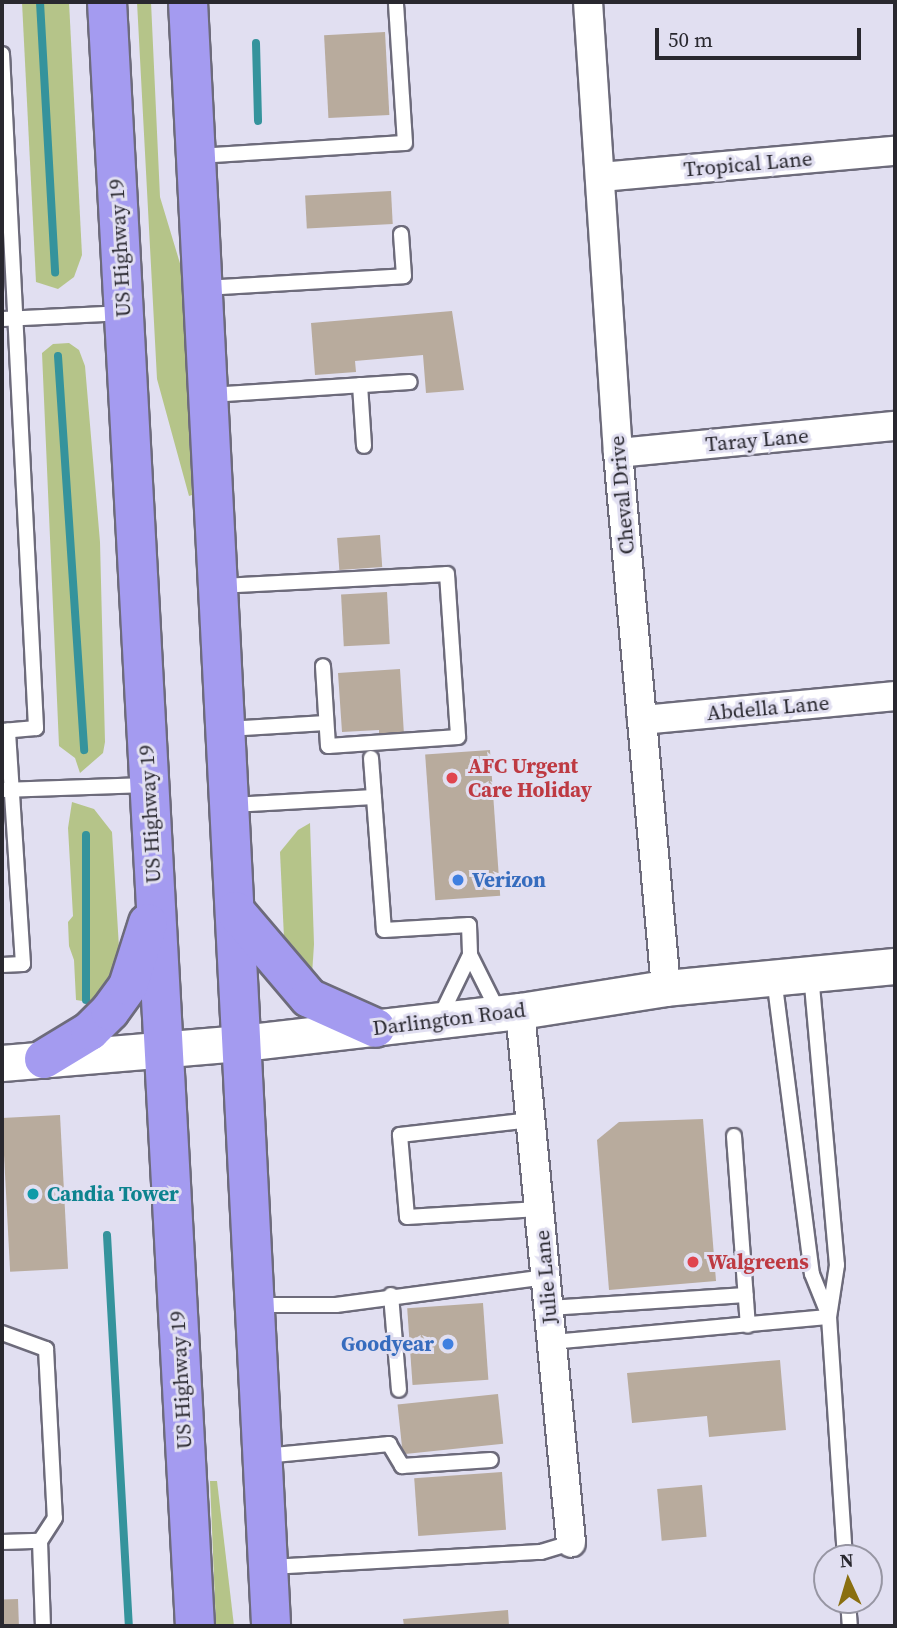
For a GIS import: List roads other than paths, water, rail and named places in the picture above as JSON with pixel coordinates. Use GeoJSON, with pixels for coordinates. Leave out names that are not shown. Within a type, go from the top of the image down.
{"type":"FeatureCollection","features":[{"type":"Feature","properties":{"kind":"highway","name":"US Highway 19"},"geometry":{"type":"LineString","coordinates":[[107,2],[195,1626]]}},
{"type":"Feature","properties":{"kind":"highway"},"geometry":{"type":"LineString","coordinates":[[187,2],[271,1626]]}},
{"type":"Feature","properties":{"kind":"highway"},"geometry":{"type":"LineString","coordinates":[[44,1059],[90,1031],[128,986],[155,901]]}},
{"type":"Feature","properties":{"kind":"highway"},"geometry":{"type":"LineString","coordinates":[[235,911],[309,998],[376,1027]]}},
{"type":"Feature","properties":{"kind":"street","name":"Cheval Drive"},"geometry":{"type":"LineString","coordinates":[[587,2],[618,453],[666,988]]}},
{"type":"Feature","properties":{"kind":"street","name":"Tropical Lane"},"geometry":{"type":"LineString","coordinates":[[601,177],[895,151]]}},
{"type":"Feature","properties":{"kind":"street","name":"Taray Lane"},"geometry":{"type":"LineString","coordinates":[[618,453],[895,426]]}},
{"type":"Feature","properties":{"kind":"street","name":"Abdella Lane"},"geometry":{"type":"LineString","coordinates":[[642,720],[895,696]]}},
{"type":"Feature","properties":{"kind":"street","name":"Darlington Road"},"geometry":{"type":"LineString","coordinates":[[2,1063],[242,1043],[510,1012],[666,988],[895,966]]}},
{"type":"Feature","properties":{"kind":"street","name":"Julie Lane"},"geometry":{"type":"LineString","coordinates":[[510,1012],[531,1120],[571,1543]]}},
{"type":"Feature","properties":{"kind":"lane"},"geometry":{"type":"LineString","coordinates":[[196,156],[405,143],[396,2]]}},
{"type":"Feature","properties":{"kind":"lane"},"geometry":{"type":"LineString","coordinates":[[2,54],[8,319],[36,729],[5,731],[7,790],[23,964],[2,965]]}},
{"type":"Feature","properties":{"kind":"lane"},"geometry":{"type":"LineString","coordinates":[[202,288],[404,276],[401,234]]}},
{"type":"Feature","properties":{"kind":"lane"},"geometry":{"type":"LineString","coordinates":[[8,319],[123,313]]}},
{"type":"Feature","properties":{"kind":"lane"},"geometry":{"type":"LineString","coordinates":[[208,396],[410,382]]}},
{"type":"Feature","properties":{"kind":"lane"},"geometry":{"type":"LineString","coordinates":[[360,385],[364,446]]}},
{"type":"Feature","properties":{"kind":"lane"},"geometry":{"type":"LineString","coordinates":[[218,586],[447,574],[458,737],[328,746],[323,666]]}},
{"type":"Feature","properties":{"kind":"lane"},"geometry":{"type":"LineString","coordinates":[[226,729],[326,723]]}},
{"type":"Feature","properties":{"kind":"lane"},"geometry":{"type":"LineString","coordinates":[[371,758],[384,930],[468,925],[470,955],[438,1020]]}},
{"type":"Feature","properties":{"kind":"lane"},"geometry":{"type":"LineString","coordinates":[[7,790],[149,785]]}},
{"type":"Feature","properties":{"kind":"lane"},"geometry":{"type":"LineString","coordinates":[[230,805],[374,797]]}},
{"type":"Feature","properties":{"kind":"lane"},"geometry":{"type":"LineString","coordinates":[[470,955],[510,1012]]}},
{"type":"Feature","properties":{"kind":"lane"},"geometry":{"type":"LineString","coordinates":[[811,974],[837,1265],[829,1317],[844,1544]]}},
{"type":"Feature","properties":{"kind":"lane"},"geometry":{"type":"LineString","coordinates":[[774,977],[813,1274],[829,1317]]}},
{"type":"Feature","properties":{"kind":"lane"},"geometry":{"type":"LineString","coordinates":[[531,1120],[400,1135],[407,1217],[540,1209]]}},
{"type":"Feature","properties":{"kind":"lane"},"geometry":{"type":"LineString","coordinates":[[734,1136],[748,1325]]}},
{"type":"Feature","properties":{"kind":"lane"},"geometry":{"type":"LineString","coordinates":[[255,1305],[336,1305],[391,1295],[546,1277]]}},
{"type":"Feature","properties":{"kind":"lane"},"geometry":{"type":"LineString","coordinates":[[391,1295],[399,1390]]}},
{"type":"Feature","properties":{"kind":"lane"},"geometry":{"type":"LineString","coordinates":[[549,1308],[746,1295]]}},
{"type":"Feature","properties":{"kind":"lane"},"geometry":{"type":"LineString","coordinates":[[552,1342],[829,1317]]}},
{"type":"Feature","properties":{"kind":"lane"},"geometry":{"type":"LineString","coordinates":[[2,1333],[46,1349],[55,1518],[40,1541],[43,1626]]}},
{"type":"Feature","properties":{"kind":"lane"},"geometry":{"type":"LineString","coordinates":[[263,1456],[389,1444],[402,1466],[491,1460]]}},
{"type":"Feature","properties":{"kind":"lane"},"geometry":{"type":"LineString","coordinates":[[2,1542],[40,1541]]}},
{"type":"Feature","properties":{"kind":"lane"},"geometry":{"type":"LineString","coordinates":[[268,1567],[541,1552],[571,1543]]}},
{"type":"Feature","properties":{"kind":"waterway"},"geometry":{"type":"LineString","coordinates":[[40,2],[55,273]]}},
{"type":"Feature","properties":{"kind":"waterway"},"geometry":{"type":"LineString","coordinates":[[256,43],[258,121]]}},
{"type":"Feature","properties":{"kind":"waterway"},"geometry":{"type":"LineString","coordinates":[[58,356],[84,750]]}},
{"type":"Feature","properties":{"kind":"waterway"},"geometry":{"type":"LineString","coordinates":[[86,835],[86,1000]]}},
{"type":"Feature","properties":{"kind":"waterway"},"geometry":{"type":"LineString","coordinates":[[107,1235],[129,1626]]}},
{"type":"Feature","properties":{"kind":"place","name":"AFC Urgent Care Holiday"},"geometry":{"type":"Point","coordinates":[452,778]}},
{"type":"Feature","properties":{"kind":"place","name":"Verizon"},"geometry":{"type":"Point","coordinates":[458,880]}},
{"type":"Feature","properties":{"kind":"place","name":"Candia Tower"},"geometry":{"type":"Point","coordinates":[33,1194]}},
{"type":"Feature","properties":{"kind":"place","name":"Walgreens"},"geometry":{"type":"Point","coordinates":[693,1262]}},
{"type":"Feature","properties":{"kind":"place","name":"Goodyear"},"geometry":{"type":"Point","coordinates":[448,1344]}}]}
